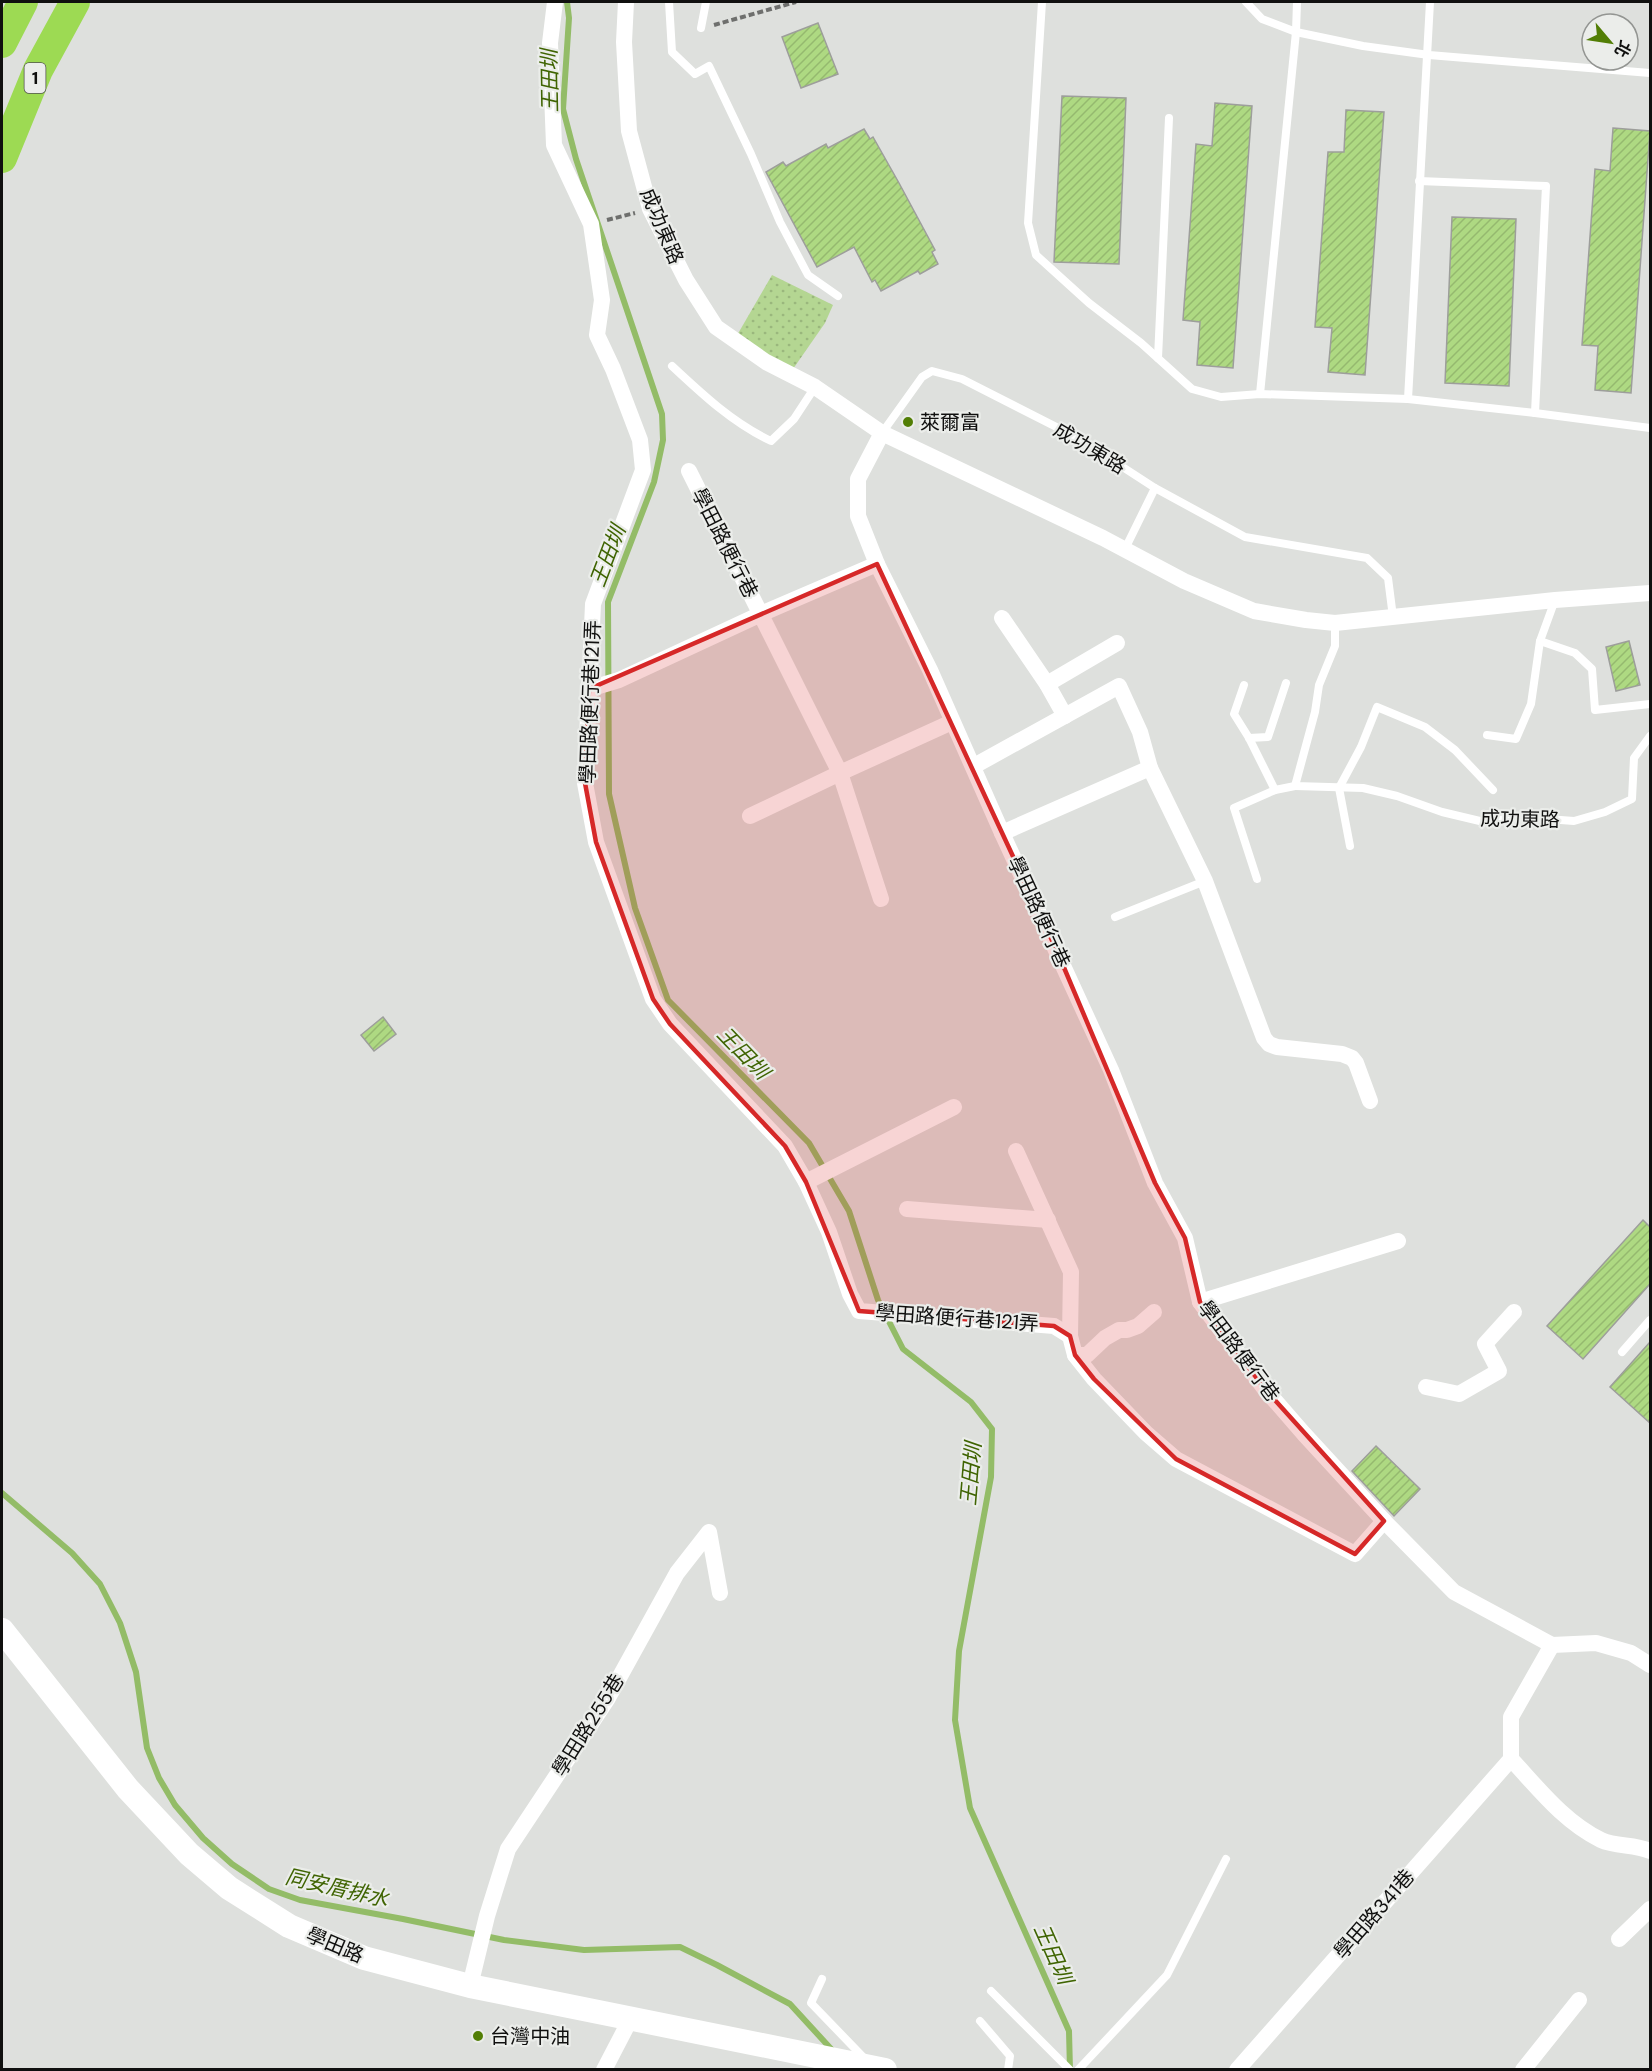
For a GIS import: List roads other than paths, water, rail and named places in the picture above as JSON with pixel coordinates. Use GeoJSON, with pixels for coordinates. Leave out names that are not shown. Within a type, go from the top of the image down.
{"type":"FeatureCollection","features":[{"type":"Feature","properties":{"kind":"highway"},"geometry":{"type":"LineString","coordinates":[[2,44],[23,2]]}},
{"type":"Feature","properties":{"kind":"highway","name":"1"},"geometry":{"type":"LineString","coordinates":[[2,158],[38,70],[75,2]]}},
{"type":"Feature","properties":{"kind":"main road","name":"學田路"},"geometry":{"type":"LineString","coordinates":[[2,1630],[128,1789],[189,1854],[229,1888],[289,1926],[340,1949],[384,1964],[470,1986],[879,2068]]}},
{"type":"Feature","properties":{"kind":"street","name":"學田路便行巷121弄"},"geometry":{"type":"LineString","coordinates":[[555,2],[550,43],[554,145],[591,224],[602,300],[597,335],[613,369],[640,440],[643,470],[592,604],[585,783],[596,842],[653,999],[670,1024],[785,1146],[806,1182],[829,1232],[850,1294],[859,1311],[1054,1326],[1070,1336]]}},
{"type":"Feature","properties":{"kind":"street","name":"成功東路"},"geometry":{"type":"LineString","coordinates":[[626,2],[624,42],[628,131],[650,209],[686,280],[716,327],[766,362],[815,387],[882,433],[1125,549],[1184,581],[1254,611],[1306,620],[1335,622],[1650,593]]}},
{"type":"Feature","properties":{"kind":"street","name":"學田路便行巷"},"geometry":{"type":"LineString","coordinates":[[882,433],[858,479],[858,516],[877,564],[930,670],[1111,1070],[1155,1183],[1185,1238],[1200,1302],[1264,1388],[1384,1521],[1454,1592],[1552,1645]]}},
{"type":"Feature","properties":{"kind":"street","name":"學田路便行巷"},"geometry":{"type":"LineString","coordinates":[[689,471],[840,773],[881,899]]}},
{"type":"Feature","properties":{"kind":"street","name":"學田路便行巷"},"geometry":{"type":"LineString","coordinates":[[589,689],[619,680],[761,614],[877,564]]}},
{"type":"Feature","properties":{"kind":"street"},"geometry":{"type":"LineString","coordinates":[[1002,618],[1047,684],[1065,716]]}},
{"type":"Feature","properties":{"kind":"street"},"geometry":{"type":"LineString","coordinates":[[1047,684],[1117,643]]}},
{"type":"Feature","properties":{"kind":"street"},"geometry":{"type":"LineString","coordinates":[[974,766],[1119,686],[1140,732],[1150,768],[1206,881],[1264,1038],[1269,1044],[1277,1047],[1342,1054],[1352,1058],[1370,1101]]}},
{"type":"Feature","properties":{"kind":"street"},"geometry":{"type":"LineString","coordinates":[[750,816],[952,722]]}},
{"type":"Feature","properties":{"kind":"street","name":"學田路便行巷"},"geometry":{"type":"LineString","coordinates":[[1002,833],[1150,768]]}},
{"type":"Feature","properties":{"kind":"street"},"geometry":{"type":"LineString","coordinates":[[806,1182],[954,1107]]}},
{"type":"Feature","properties":{"kind":"street"},"geometry":{"type":"LineString","coordinates":[[1016,1151],[1071,1272],[1070,1336],[1075,1355],[1094,1379],[1146,1433],[1176,1459],[1354,1554],[1384,1521]]}},
{"type":"Feature","properties":{"kind":"street"},"geometry":{"type":"LineString","coordinates":[[908,1209],[1048,1220]]}},
{"type":"Feature","properties":{"kind":"street"},"geometry":{"type":"LineString","coordinates":[[1200,1302],[1398,1240]]}},
{"type":"Feature","properties":{"kind":"street"},"geometry":{"type":"LineString","coordinates":[[1075,1355],[1087,1355],[1105,1338],[1119,1330],[1138,1326],[1154,1312]]}},
{"type":"Feature","properties":{"kind":"street"},"geometry":{"type":"LineString","coordinates":[[1426,1387],[1459,1394],[1499,1371],[1485,1344],[1514,1312]]}},
{"type":"Feature","properties":{"kind":"street","name":"學田路255巷"},"geometry":{"type":"LineString","coordinates":[[470,1986],[487,1916],[508,1849],[608,1698],[677,1573],[709,1532],[720,1593]]}},
{"type":"Feature","properties":{"kind":"street"},"geometry":{"type":"LineString","coordinates":[[1650,1665],[1631,1653],[1596,1643],[1552,1645],[1511,1717],[1511,1759],[1569,1820],[1602,1841],[1643,1847],[1650,1851]]}},
{"type":"Feature","properties":{"kind":"street","name":"學田路341巷"},"geometry":{"type":"LineString","coordinates":[[1237,2070],[1511,1759]]}},
{"type":"Feature","properties":{"kind":"street"},"geometry":{"type":"LineString","coordinates":[[1619,1939],[1650,1909]]}},
{"type":"Feature","properties":{"kind":"street"},"geometry":{"type":"LineString","coordinates":[[1524,2070],[1579,2000]]}},
{"type":"Feature","properties":{"kind":"street"},"geometry":{"type":"LineString","coordinates":[[604,2070],[630,2018]]}},
{"type":"Feature","properties":{"kind":"street"},"geometry":{"type":"LineString","coordinates":[[788,2049],[810,2070]]}},
{"type":"Feature","properties":{"kind":"lane"},"geometry":{"type":"LineString","coordinates":[[669,2],[672,52],[695,74],[709,66],[780,222],[808,275],[838,296]]}},
{"type":"Feature","properties":{"kind":"lane"},"geometry":{"type":"LineString","coordinates":[[701,28],[706,2]]}},
{"type":"Feature","properties":{"kind":"lane"},"geometry":{"type":"LineString","coordinates":[[1042,2],[1028,223],[1036,255],[1089,303],[1158,358],[1192,389],[1221,397],[1260,394],[1408,399],[1650,428]]}},
{"type":"Feature","properties":{"kind":"lane"},"geometry":{"type":"LineString","coordinates":[[1246,2],[1262,19],[1296,32],[1363,46],[1429,55],[1650,73]]}},
{"type":"Feature","properties":{"kind":"lane"},"geometry":{"type":"LineString","coordinates":[[1260,394],[1296,32],[1297,2]]}},
{"type":"Feature","properties":{"kind":"lane"},"geometry":{"type":"LineString","coordinates":[[1408,399],[1419,181],[1429,55],[1430,2]]}},
{"type":"Feature","properties":{"kind":"lane"},"geometry":{"type":"LineString","coordinates":[[1158,358],[1169,118]]}},
{"type":"Feature","properties":{"kind":"lane"},"geometry":{"type":"LineString","coordinates":[[1419,181],[1546,186],[1535,413]]}},
{"type":"Feature","properties":{"kind":"lane"},"geometry":{"type":"LineString","coordinates":[[672,366],[721,411],[754,433],[771,441],[794,419],[815,387]]}},
{"type":"Feature","properties":{"kind":"lane","name":"成功東路"},"geometry":{"type":"LineString","coordinates":[[882,433],[922,377],[932,371],[962,379],[1078,438],[1155,488],[1245,537],[1367,558],[1388,578],[1393,617]]}},
{"type":"Feature","properties":{"kind":"lane"},"geometry":{"type":"LineString","coordinates":[[1125,549],[1155,488]]}},
{"type":"Feature","properties":{"kind":"lane"},"geometry":{"type":"LineString","coordinates":[[1487,735],[1516,739],[1532,704],[1540,640],[1555,600]]}},
{"type":"Feature","properties":{"kind":"lane"},"geometry":{"type":"LineString","coordinates":[[1295,786],[1315,712],[1319,685],[1335,646],[1335,622]]}},
{"type":"Feature","properties":{"kind":"lane"},"geometry":{"type":"LineString","coordinates":[[1540,640],[1575,652],[1592,669],[1595,710],[1650,704]]}},
{"type":"Feature","properties":{"kind":"lane"},"geometry":{"type":"LineString","coordinates":[[1249,738],[1268,737],[1286,683]]}},
{"type":"Feature","properties":{"kind":"lane"},"geometry":{"type":"LineString","coordinates":[[1244,685],[1234,714],[1249,738],[1275,790]]}},
{"type":"Feature","properties":{"kind":"lane","name":"成功東路"},"geometry":{"type":"LineString","coordinates":[[1339,788],[1361,747],[1377,708],[1425,727],[1455,750],[1493,790]]}},
{"type":"Feature","properties":{"kind":"lane","name":"成功東路"},"geometry":{"type":"LineString","coordinates":[[1257,879],[1234,808],[1275,790],[1295,786],[1363,788],[1484,822],[1521,817],[1574,821],[1605,812],[1632,799],[1634,758],[1650,736]]}},
{"type":"Feature","properties":{"kind":"lane"},"geometry":{"type":"LineString","coordinates":[[1339,788],[1350,846]]}},
{"type":"Feature","properties":{"kind":"lane"},"geometry":{"type":"LineString","coordinates":[[1115,917],[1206,881]]}},
{"type":"Feature","properties":{"kind":"lane"},"geometry":{"type":"LineString","coordinates":[[1622,1352],[1650,1320]]}},
{"type":"Feature","properties":{"kind":"lane"},"geometry":{"type":"LineString","coordinates":[[1078,2070],[1167,1975],[1226,1859]]}},
{"type":"Feature","properties":{"kind":"lane"},"geometry":{"type":"LineString","coordinates":[[822,1979],[811,2003],[879,2068]]}},
{"type":"Feature","properties":{"kind":"lane"},"geometry":{"type":"LineString","coordinates":[[991,1991],[1070,2070]]}},
{"type":"Feature","properties":{"kind":"lane"},"geometry":{"type":"LineString","coordinates":[[980,2021],[1010,2056],[1008,2070]]}},
{"type":"Feature","properties":{"kind":"waterway","name":"王田圳"},"geometry":{"type":"LineString","coordinates":[[567,2],[569,18],[563,109],[576,159],[662,414],[663,440],[654,482],[608,602],[609,794],[635,908],[668,1000],[809,1143],[849,1211],[878,1300],[903,1349],[971,1402],[992,1429],[991,1477],[959,1651],[955,1720],[970,1808],[1069,2031],[1070,2070]]}},
{"type":"Feature","properties":{"kind":"waterway","name":"同安厝排水"},"geometry":{"type":"LineString","coordinates":[[2,1493],[72,1553],[100,1584],[120,1623],[136,1672],[147,1748],[159,1778],[175,1805],[203,1838],[232,1864],[269,1889],[300,1900],[504,1940],[584,1950],[680,1947],[790,2004],[833,2051]]}},
{"type":"Feature","properties":{"kind":"place","name":"萊爾富"},"geometry":{"type":"Point","coordinates":[908,422]}},
{"type":"Feature","properties":{"kind":"place","name":"台灣中油"},"geometry":{"type":"Point","coordinates":[478,2036]}}]}
